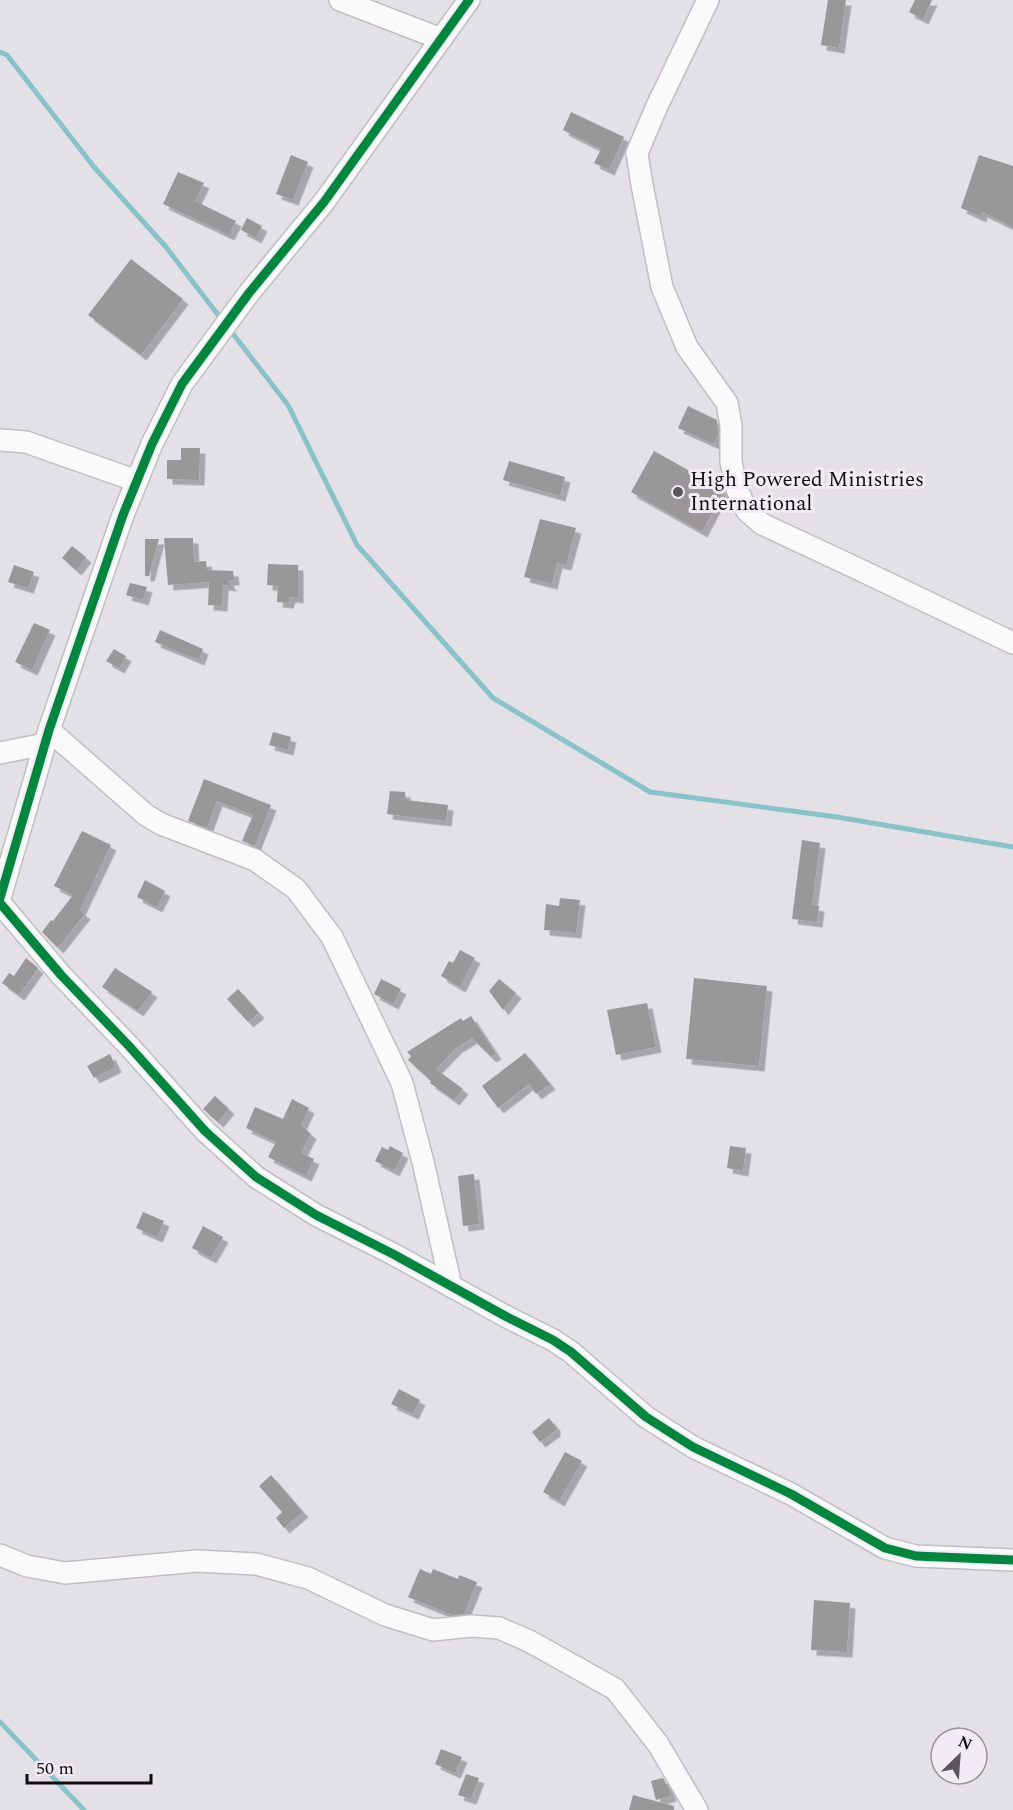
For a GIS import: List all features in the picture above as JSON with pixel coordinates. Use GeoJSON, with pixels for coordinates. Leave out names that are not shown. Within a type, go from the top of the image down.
{"type":"FeatureCollection","features":[{"type":"Feature","properties":{"kind":"street"},"geometry":{"type":"LineString","coordinates":[[340,0],[441,39]]}},
{"type":"Feature","properties":{"kind":"street"},"geometry":{"type":"LineString","coordinates":[[0,898],[47,737],[123,515],[152,444],[182,384],[249,294],[324,202],[469,0]]}},
{"type":"Feature","properties":{"kind":"street"},"geometry":{"type":"LineString","coordinates":[[708,0],[637,153],[662,286],[687,348],[727,403],[731,426],[731,462],[737,489],[747,511],[762,524],[1013,643]]}},
{"type":"Feature","properties":{"kind":"street"},"geometry":{"type":"LineString","coordinates":[[0,440],[26,442],[137,481]]}},
{"type":"Feature","properties":{"kind":"street"},"geometry":{"type":"LineString","coordinates":[[0,753],[47,737]]}},
{"type":"Feature","properties":{"kind":"street"},"geometry":{"type":"LineString","coordinates":[[47,737],[146,815],[161,824],[255,860],[296,889],[332,936],[402,1083],[423,1162],[451,1286]]}},
{"type":"Feature","properties":{"kind":"street"},"geometry":{"type":"LineString","coordinates":[[0,903],[61,975],[129,1046],[205,1131],[256,1176],[316,1215],[553,1340],[571,1352],[646,1418],[693,1447],[791,1494],[885,1548],[916,1556],[1013,1560]]}},
{"type":"Feature","properties":{"kind":"street"},"geometry":{"type":"LineString","coordinates":[[0,1555],[27,1566],[65,1573],[122,1566],[197,1561],[256,1564],[308,1578],[385,1615],[433,1630],[471,1626],[499,1628],[529,1641],[615,1689],[658,1744],[697,1810]]}},
{"type":"Feature","properties":{"kind":"building"},"geometry":{"type":"Polygon","coordinates":[[[828,0],[846,0],[839,48],[821,45],[828,0]]]}},
{"type":"Feature","properties":{"kind":"building"},"geometry":{"type":"Polygon","coordinates":[[[915,0],[932,0],[923,19],[909,12],[915,0]]]}},
{"type":"Feature","properties":{"kind":"building"},"geometry":{"type":"Polygon","coordinates":[[[571,112],[624,137],[609,170],[594,163],[601,149],[563,130],[571,112]]]}},
{"type":"Feature","properties":{"kind":"building"},"geometry":{"type":"Polygon","coordinates":[[[291,155],[308,162],[293,200],[276,194],[291,155]]]}},
{"type":"Feature","properties":{"kind":"building"},"geometry":{"type":"Polygon","coordinates":[[[979,155],[1013,166],[1013,227],[982,212],[981,217],[961,208],[979,155]]]}},
{"type":"Feature","properties":{"kind":"building"},"geometry":{"type":"Polygon","coordinates":[[[178,172],[204,183],[195,201],[236,221],[229,235],[163,204],[178,172]]]}},
{"type":"Feature","properties":{"kind":"building"},"geometry":{"type":"Polygon","coordinates":[[[247,218],[262,226],[256,238],[241,230],[247,218]]]}},
{"type":"Feature","properties":{"kind":"building"},"geometry":{"type":"Polygon","coordinates":[[[131,259],[183,299],[141,355],[88,315],[131,259]]]}},
{"type":"Feature","properties":{"kind":"building"},"geometry":{"type":"Polygon","coordinates":[[[688,406],[717,420],[718,434],[714,444],[678,428],[688,406]]]}},
{"type":"Feature","properties":{"kind":"building"},"geometry":{"type":"Polygon","coordinates":[[[181,448],[200,448],[199,480],[167,479],[167,460],[181,460],[181,448]]]}},
{"type":"Feature","properties":{"kind":"building","name":"High Powered Ministries International"},"geometry":{"type":"Polygon","coordinates":[[[654,451],[724,490],[702,532],[631,492],[654,451]]]}},
{"type":"Feature","properties":{"kind":"building"},"geometry":{"type":"Polygon","coordinates":[[[509,461],[565,477],[560,496],[503,480],[509,461]]]}},
{"type":"Feature","properties":{"kind":"building"},"geometry":{"type":"Polygon","coordinates":[[[540,519],[576,528],[566,565],[557,563],[552,584],[524,577],[540,519]]]}},
{"type":"Feature","properties":{"kind":"building"},"geometry":{"type":"Polygon","coordinates":[[[164,538],[193,538],[194,562],[206,561],[207,570],[233,571],[234,580],[228,580],[231,586],[223,585],[222,606],[208,605],[209,582],[168,585],[164,538]]]}},
{"type":"Feature","properties":{"kind":"building"},"geometry":{"type":"Polygon","coordinates":[[[145,539],[159,539],[149,576],[145,576],[145,539]]]}},
{"type":"Feature","properties":{"kind":"building"},"geometry":{"type":"Polygon","coordinates":[[[72,546],[86,557],[76,570],[62,558],[72,546]]]}},
{"type":"Feature","properties":{"kind":"building"},"geometry":{"type":"Polygon","coordinates":[[[268,564],[298,565],[298,598],[290,597],[288,603],[277,602],[278,586],[267,585],[268,564]]]}},
{"type":"Feature","properties":{"kind":"building"},"geometry":{"type":"Polygon","coordinates":[[[14,565],[34,572],[28,588],[8,582],[14,565]]]}},
{"type":"Feature","properties":{"kind":"building"},"geometry":{"type":"Polygon","coordinates":[[[130,583],[147,587],[143,600],[126,595],[130,583]]]}},
{"type":"Feature","properties":{"kind":"building"},"geometry":{"type":"Polygon","coordinates":[[[34,623],[50,630],[32,670],[15,662],[34,623]]]}},
{"type":"Feature","properties":{"kind":"building"},"geometry":{"type":"Polygon","coordinates":[[[160,630],[203,649],[199,660],[155,642],[160,630]]]}},
{"type":"Feature","properties":{"kind":"building"},"geometry":{"type":"Polygon","coordinates":[[[114,649],[126,656],[119,668],[106,661],[114,649]]]}},
{"type":"Feature","properties":{"kind":"building"},"geometry":{"type":"Polygon","coordinates":[[[273,732],[291,737],[288,750],[269,745],[273,732]]]}},
{"type":"Feature","properties":{"kind":"building"},"geometry":{"type":"Polygon","coordinates":[[[204,779],[271,805],[255,846],[242,841],[253,815],[217,801],[207,828],[188,821],[204,779]]]}},
{"type":"Feature","properties":{"kind":"building"},"geometry":{"type":"Polygon","coordinates":[[[390,791],[405,792],[406,800],[448,805],[446,821],[387,814],[390,791]]]}},
{"type":"Feature","properties":{"kind":"building"},"geometry":{"type":"Polygon","coordinates":[[[82,831],[111,845],[80,910],[85,914],[58,948],[42,932],[73,895],[54,886],[82,831]]]}},
{"type":"Feature","properties":{"kind":"building"},"geometry":{"type":"Polygon","coordinates":[[[802,840],[820,843],[812,905],[819,906],[817,922],[792,919],[802,840]]]}},
{"type":"Feature","properties":{"kind":"building"},"geometry":{"type":"Polygon","coordinates":[[[145,880],[165,891],[157,907],[137,897],[145,880]]]}},
{"type":"Feature","properties":{"kind":"building"},"geometry":{"type":"Polygon","coordinates":[[[560,898],[580,900],[576,933],[544,930],[546,904],[559,906],[560,898]]]}},
{"type":"Feature","properties":{"kind":"building"},"geometry":{"type":"Polygon","coordinates":[[[460,950],[475,958],[460,987],[441,976],[449,961],[453,963],[460,950]]]}},
{"type":"Feature","properties":{"kind":"building"},"geometry":{"type":"Polygon","coordinates":[[[26,958],[38,968],[19,995],[2,983],[9,973],[14,976],[26,958]]]}},
{"type":"Feature","properties":{"kind":"building"},"geometry":{"type":"Polygon","coordinates":[[[115,968],[152,992],[138,1011],[102,987],[115,968]]]}},
{"type":"Feature","properties":{"kind":"building"},"geometry":{"type":"Polygon","coordinates":[[[694,978],[767,986],[759,1066],[686,1059],[694,978]]]}},
{"type":"Feature","properties":{"kind":"building"},"geometry":{"type":"Polygon","coordinates":[[[381,979],[401,989],[393,1004],[374,994],[381,979]]]}},
{"type":"Feature","properties":{"kind":"building"},"geometry":{"type":"Polygon","coordinates":[[[499,979],[516,993],[503,1010],[489,991],[499,979]]]}},
{"type":"Feature","properties":{"kind":"building"},"geometry":{"type":"Polygon","coordinates":[[[238,989],[259,1013],[248,1022],[227,999],[238,989]]]}},
{"type":"Feature","properties":{"kind":"building"},"geometry":{"type":"Polygon","coordinates":[[[647,1003],[656,1047],[616,1055],[607,1010],[647,1003]]]}},
{"type":"Feature","properties":{"kind":"building"},"geometry":{"type":"Polygon","coordinates":[[[471,1016],[496,1054],[491,1057],[472,1038],[456,1048],[436,1069],[463,1089],[454,1100],[430,1083],[431,1081],[408,1060],[411,1056],[407,1052],[461,1018],[463,1021],[471,1016]]]}},
{"type":"Feature","properties":{"kind":"building"},"geometry":{"type":"Polygon","coordinates":[[[525,1053],[550,1084],[536,1094],[529,1084],[498,1108],[482,1086],[525,1053]]]}},
{"type":"Feature","properties":{"kind":"building"},"geometry":{"type":"Polygon","coordinates":[[[110,1054],[116,1067],[94,1078],[87,1066],[110,1054]]]}},
{"type":"Feature","properties":{"kind":"building"},"geometry":{"type":"Polygon","coordinates":[[[215,1096],[229,1109],[218,1122],[203,1109],[215,1096]]]}},
{"type":"Feature","properties":{"kind":"building"},"geometry":{"type":"Polygon","coordinates":[[[292,1099],[309,1108],[301,1125],[311,1134],[301,1153],[314,1159],[306,1176],[268,1157],[276,1142],[246,1128],[255,1107],[283,1119],[292,1099]]]}},
{"type":"Feature","properties":{"kind":"building"},"geometry":{"type":"Polygon","coordinates":[[[390,1146],[403,1153],[394,1171],[375,1161],[382,1147],[388,1150],[390,1146]]]}},
{"type":"Feature","properties":{"kind":"building"},"geometry":{"type":"Polygon","coordinates":[[[730,1146],[746,1148],[743,1171],[727,1168],[730,1146]]]}},
{"type":"Feature","properties":{"kind":"building"},"geometry":{"type":"Polygon","coordinates":[[[474,1174],[479,1224],[463,1226],[458,1176],[474,1174]]]}},
{"type":"Feature","properties":{"kind":"building"},"geometry":{"type":"Polygon","coordinates":[[[143,1212],[164,1221],[157,1237],[136,1228],[143,1212]]]}},
{"type":"Feature","properties":{"kind":"building"},"geometry":{"type":"Polygon","coordinates":[[[203,1226],[223,1237],[211,1258],[192,1248],[203,1226]]]}},
{"type":"Feature","properties":{"kind":"building"},"geometry":{"type":"Polygon","coordinates":[[[399,1389],[420,1400],[413,1414],[391,1404],[399,1389]]]}},
{"type":"Feature","properties":{"kind":"building"},"geometry":{"type":"Polygon","coordinates":[[[549,1418],[555,1426],[555,1431],[540,1442],[532,1432],[549,1418]]]}},
{"type":"Feature","properties":{"kind":"building"},"geometry":{"type":"Polygon","coordinates":[[[565,1452],[582,1461],[559,1501],[543,1492],[565,1452]]]}},
{"type":"Feature","properties":{"kind":"building"},"geometry":{"type":"Polygon","coordinates":[[[271,1475],[303,1512],[284,1528],[276,1518],[282,1512],[259,1486],[271,1475]]]}},
{"type":"Feature","properties":{"kind":"building"},"geometry":{"type":"Polygon","coordinates":[[[420,1569],[431,1574],[433,1569],[458,1579],[459,1575],[477,1582],[464,1614],[452,1615],[408,1597],[420,1569]]]}},
{"type":"Feature","properties":{"kind":"building"},"geometry":{"type":"Polygon","coordinates":[[[814,1600],[850,1603],[847,1652],[811,1650],[814,1600]]]}},
{"type":"Feature","properties":{"kind":"building"},"geometry":{"type":"Polygon","coordinates":[[[441,1749],[462,1757],[455,1773],[435,1764],[441,1749]]]}},
{"type":"Feature","properties":{"kind":"building"},"geometry":{"type":"Polygon","coordinates":[[[466,1774],[479,1778],[471,1799],[458,1795],[466,1774]]]}},
{"type":"Feature","properties":{"kind":"building"},"geometry":{"type":"Polygon","coordinates":[[[663,1778],[671,1796],[656,1800],[651,1781],[663,1778]]]}},
{"type":"Feature","properties":{"kind":"building"},"geometry":{"type":"Polygon","coordinates":[[[633,1795],[674,1806],[674,1810],[629,1810],[633,1795]]]}},
{"type":"Feature","properties":{"kind":"waterway"},"geometry":{"type":"LineString","coordinates":[[0,52],[7,55],[94,167],[166,247],[222,320]]}},
{"type":"Feature","properties":{"kind":"waterway"},"geometry":{"type":"LineString","coordinates":[[230,330],[288,405],[357,545],[493,698],[650,792],[837,817],[1013,847]]}},
{"type":"Feature","properties":{"kind":"waterway"},"geometry":{"type":"LineString","coordinates":[[0,1722],[84,1810]]}},
{"type":"Feature","properties":{"kind":"cycle path"},"geometry":{"type":"LineString","coordinates":[[0,898],[49,730],[123,515],[152,444],[182,384],[249,293],[324,202],[469,0]]}},
{"type":"Feature","properties":{"kind":"cycle path"},"geometry":{"type":"LineString","coordinates":[[0,903],[61,975],[129,1046],[205,1131],[256,1177],[316,1215],[553,1340],[571,1352],[646,1417],[693,1447],[791,1494],[885,1548],[916,1556],[1013,1560]]}},
{"type":"Feature","properties":{"kind":"place","name":"High Powered Ministries International"},"geometry":{"type":"Point","coordinates":[678,492]}}]}
